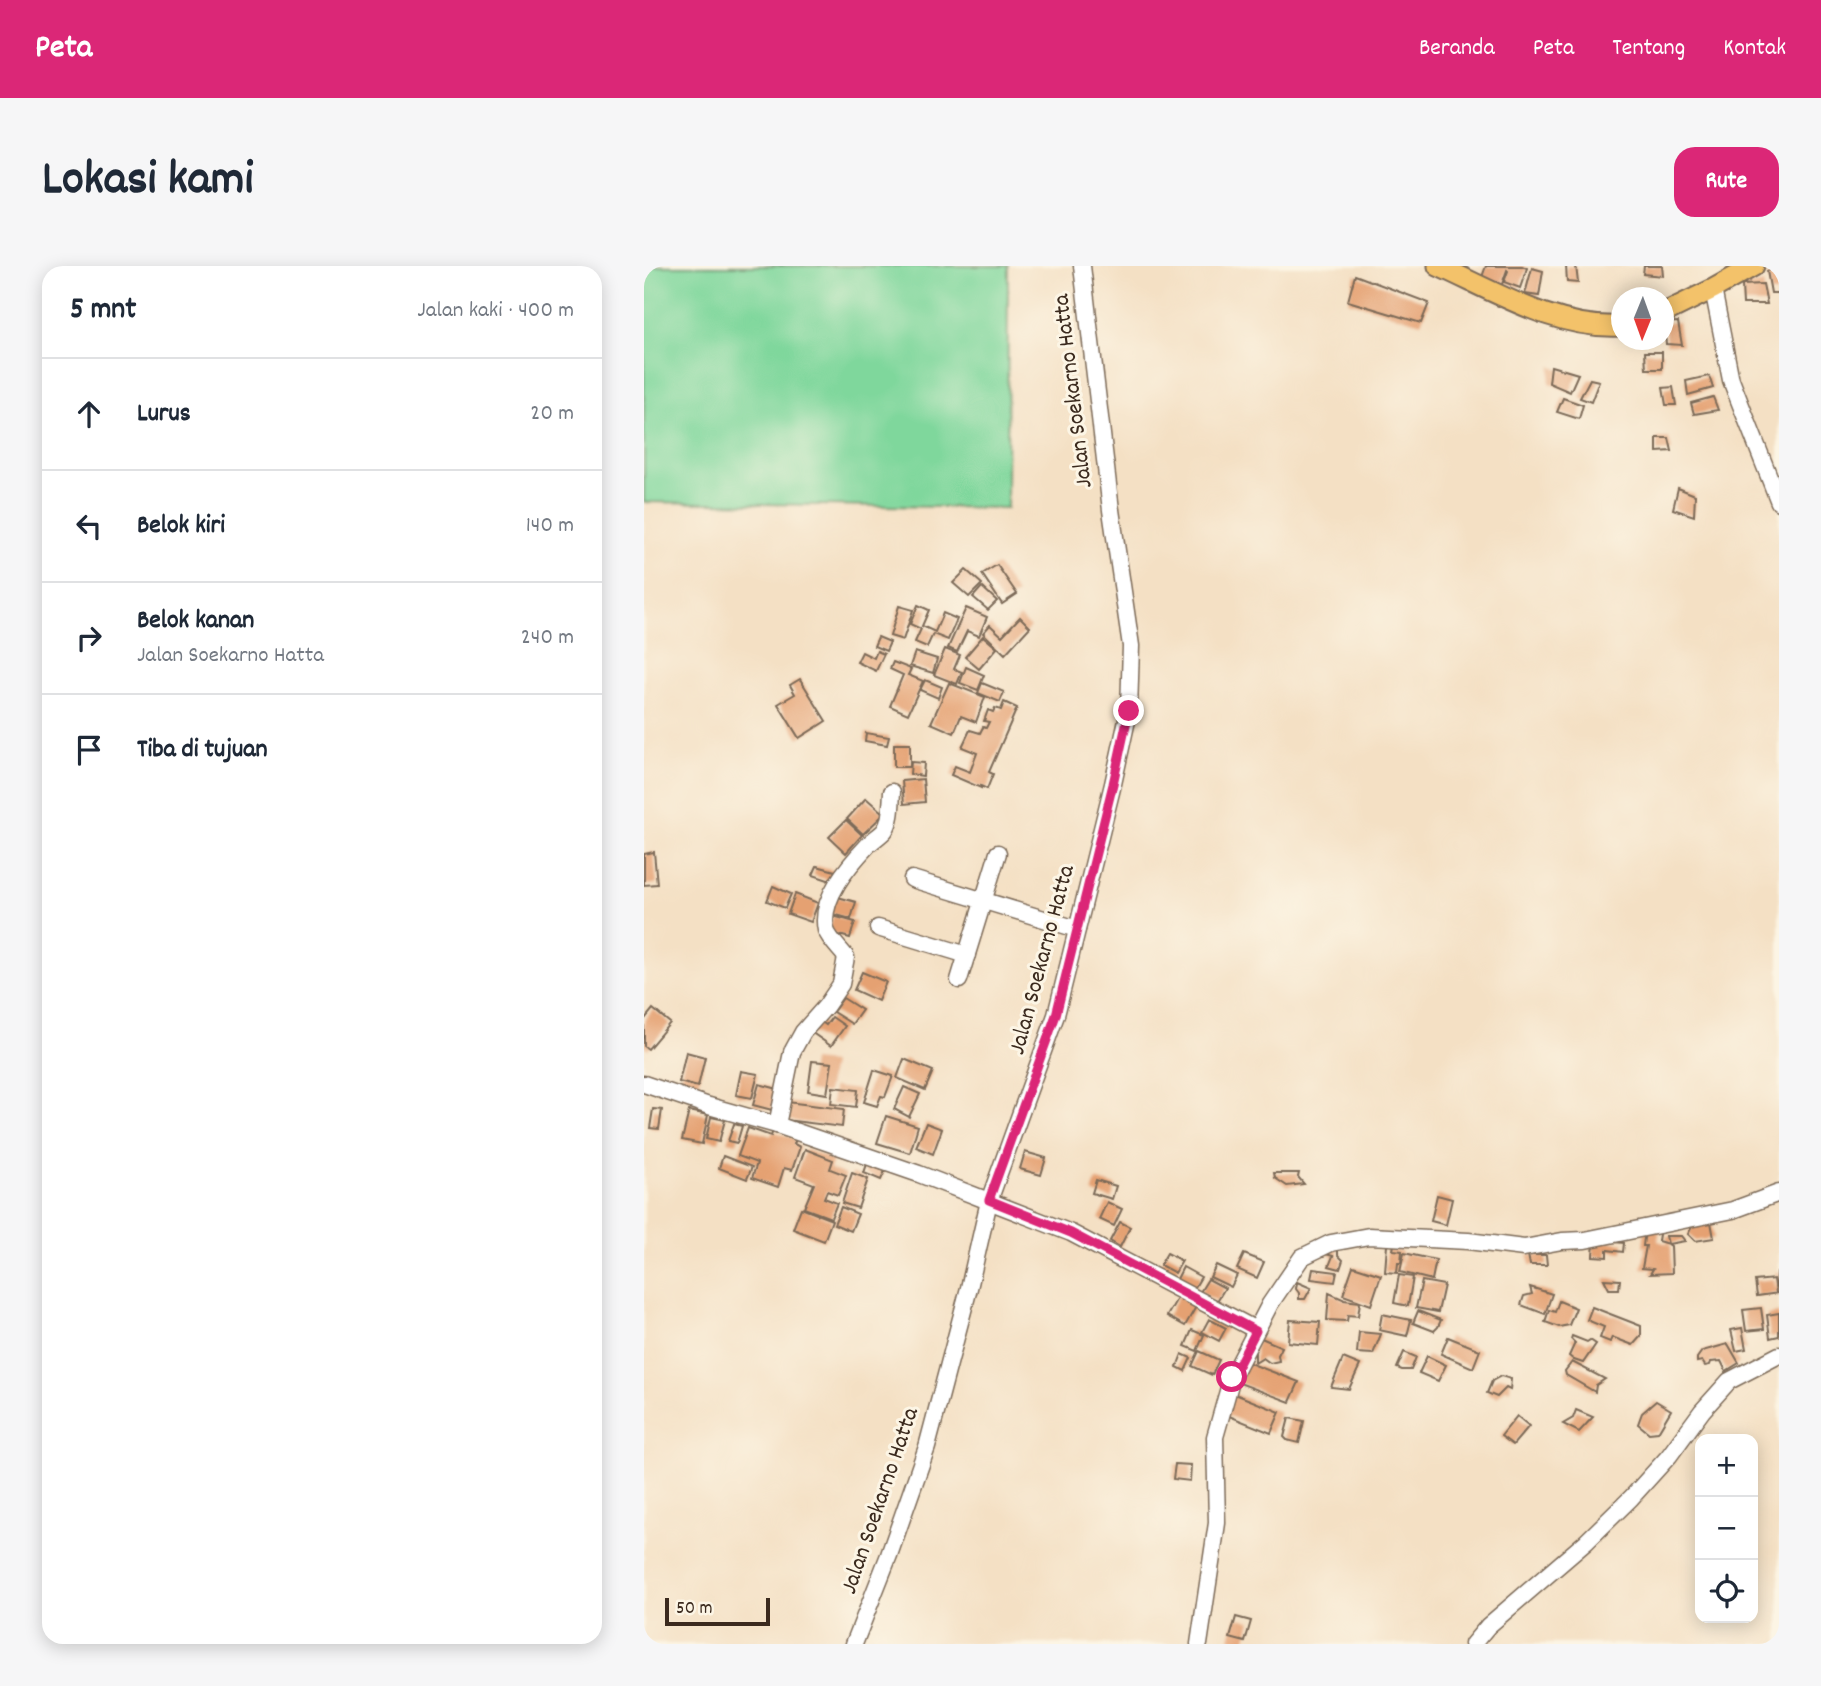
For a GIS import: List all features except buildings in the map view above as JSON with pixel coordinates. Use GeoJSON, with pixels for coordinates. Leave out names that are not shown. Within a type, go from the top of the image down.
{"type":"FeatureCollection","features":[{"type":"Feature","properties":{"kind":"main road"},"geometry":{"type":"LineString","coordinates":[[1438,266],[1523,305],[1565,320],[1582,325],[1611,327]]}},
{"type":"Feature","properties":{"kind":"main road"},"geometry":{"type":"LineString","coordinates":[[1674,307],[1719,279],[1754,266]]}},
{"type":"Feature","properties":{"kind":"street","name":"Jalan Soekarno Hatta"},"geometry":{"type":"LineString","coordinates":[[854,1644],[927,1447],[970,1288],[989,1200],[1056,1015],[1129,711],[1131,646],[1111,510],[1082,266]]}},
{"type":"Feature","properties":{"kind":"street"},"geometry":{"type":"LineString","coordinates":[[1719,279],[1731,380],[1779,502]]}},
{"type":"Feature","properties":{"kind":"street"},"geometry":{"type":"LineString","coordinates":[[777,1125],[792,1052],[803,1032],[841,984],[846,957],[827,933],[825,913],[828,904],[854,861],[885,830],[891,810],[892,792]]}},
{"type":"Feature","properties":{"kind":"street"},"geometry":{"type":"LineString","coordinates":[[959,980],[998,853]]}},
{"type":"Feature","properties":{"kind":"street"},"geometry":{"type":"LineString","coordinates":[[912,879],[1077,929]]}},
{"type":"Feature","properties":{"kind":"street"},"geometry":{"type":"LineString","coordinates":[[878,928],[967,955]]}},
{"type":"Feature","properties":{"kind":"street"},"geometry":{"type":"LineString","coordinates":[[644,1084],[777,1125],[919,1174],[1071,1233],[1256,1331]]}},
{"type":"Feature","properties":{"kind":"street"},"geometry":{"type":"LineString","coordinates":[[1199,1644],[1217,1523],[1215,1437],[1232,1377],[1270,1304],[1302,1257],[1331,1243],[1369,1236],[1468,1241],[1524,1248],[1585,1240],[1733,1210],[1779,1193]]}},
{"type":"Feature","properties":{"kind":"street"},"geometry":{"type":"LineString","coordinates":[[1473,1644],[1488,1626],[1586,1542],[1632,1498],[1729,1381],[1779,1355]]}},
{"type":"Feature","properties":{"kind":"green space"},"geometry":{"type":"Polygon","coordinates":[[[644,266],[1008,266],[1007,508],[644,502],[644,266]]]}},
{"type":"Feature","properties":{"kind":"route"},"geometry":{"type":"LineString","coordinates":[[1129,711],[1056,1015],[989,1200],[1071,1233],[1256,1331],[1232,1377]]}}]}
